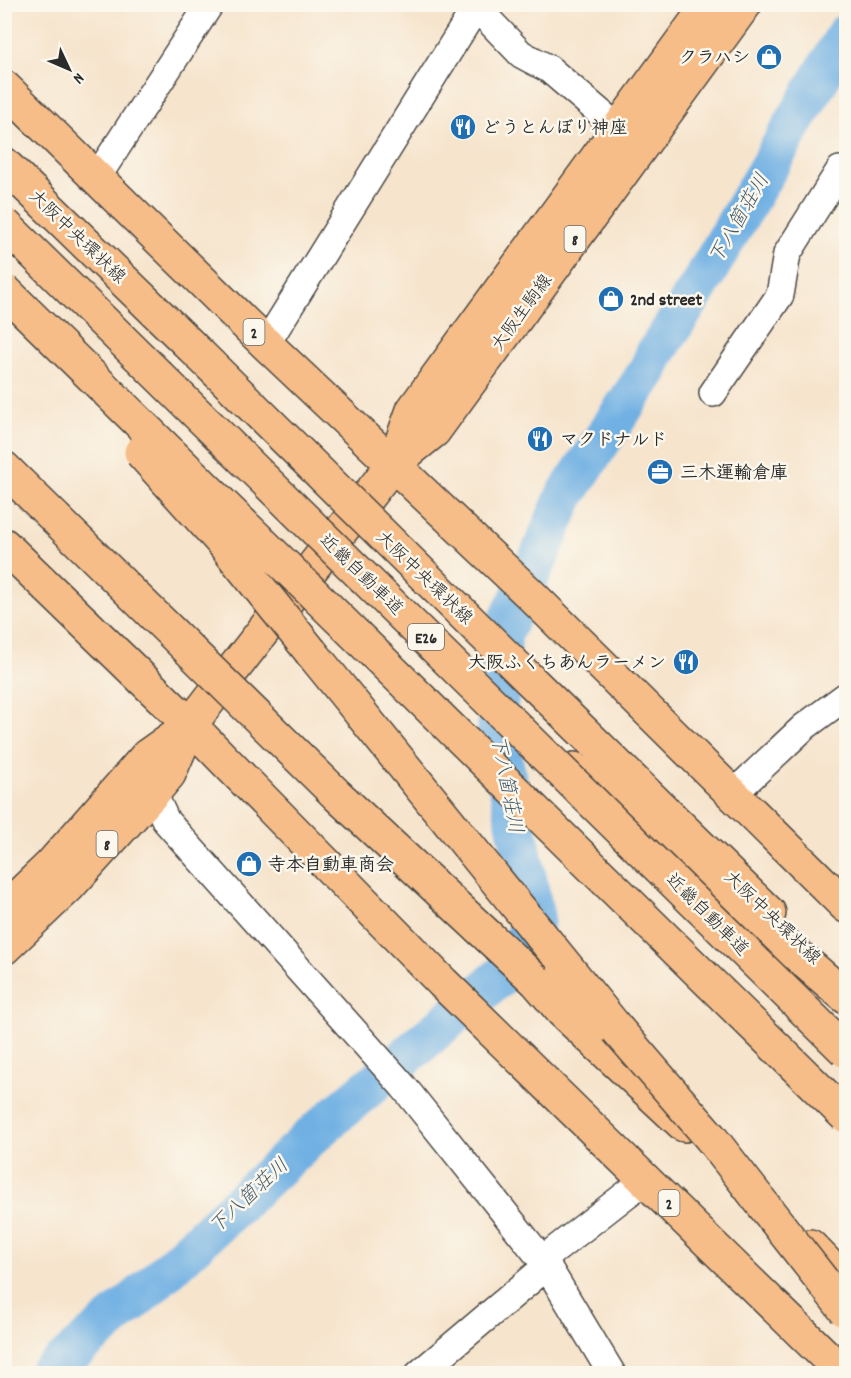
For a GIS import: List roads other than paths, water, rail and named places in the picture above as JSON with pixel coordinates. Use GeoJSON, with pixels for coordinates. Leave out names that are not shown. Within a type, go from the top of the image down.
{"type":"FeatureCollection","features":[{"type":"Feature","properties":{"kind":"main road","name":"大阪生駒線"},"geometry":{"type":"LineString","coordinates":[[393,464],[413,410],[709,4]]}},
{"type":"Feature","properties":{"kind":"main road","name":"大阪生駒線"},"geometry":{"type":"LineString","coordinates":[[4,948],[69,886],[168,774],[190,725],[393,464],[434,431],[745,4]]}},
{"type":"Feature","properties":{"kind":"main road","name":"2"},"geometry":{"type":"LineString","coordinates":[[4,87],[266,344],[531,596],[846,906]]}},
{"type":"Feature","properties":{"kind":"main road","name":"大阪中央環状線"},"geometry":{"type":"LineString","coordinates":[[4,164],[846,989]]}},
{"type":"Feature","properties":{"kind":"main road","name":"近畿自動車道"},"geometry":{"type":"LineString","coordinates":[[4,224],[846,1051]]}},
{"type":"Feature","properties":{"kind":"main road","name":"E26"},"geometry":{"type":"LineString","coordinates":[[4,290],[846,1116]]}},
{"type":"Feature","properties":{"kind":"main road"},"geometry":{"type":"LineString","coordinates":[[4,312],[124,433],[223,543],[610,1020],[711,1138],[846,1311]]}},
{"type":"Feature","properties":{"kind":"main road"},"geometry":{"type":"LineString","coordinates":[[4,468],[337,795],[536,981],[562,1011],[775,1210],[846,1283]]}},
{"type":"Feature","properties":{"kind":"main road","name":"2"},"geometry":{"type":"LineString","coordinates":[[4,545],[190,725],[443,983],[844,1374]]}},
{"type":"Feature","properties":{"kind":"main road","name":"大阪生駒線"},"geometry":{"type":"LineString","coordinates":[[4,910],[51,865],[147,756],[190,725]]}},
{"type":"Feature","properties":{"kind":"main road"},"geometry":{"type":"LineString","coordinates":[[517,726],[621,804],[846,997]]}},
{"type":"Feature","properties":{"kind":"main road"},"geometry":{"type":"LineString","coordinates":[[775,1210],[846,1318]]}},
{"type":"Feature","properties":{"kind":"street"},"geometry":{"type":"LineString","coordinates":[[97,177],[210,4]]}},
{"type":"Feature","properties":{"kind":"street"},"geometry":{"type":"LineString","coordinates":[[266,344],[477,6],[521,54],[549,69],[618,128]]}},
{"type":"Feature","properties":{"kind":"street"},"geometry":{"type":"LineString","coordinates":[[713,393],[780,295],[787,255],[840,170],[846,174]]}},
{"type":"Feature","properties":{"kind":"street"},"geometry":{"type":"LineString","coordinates":[[733,794],[804,727],[843,708]]}},
{"type":"Feature","properties":{"kind":"street"},"geometry":{"type":"LineString","coordinates":[[153,793],[166,821],[403,1086],[545,1263],[612,1374]]}},
{"type":"Feature","properties":{"kind":"street"},"geometry":{"type":"LineString","coordinates":[[418,1374],[545,1263],[645,1180]]}},
{"type":"Feature","properties":{"kind":"waterway","name":"下八箇荘川"},"geometry":{"type":"LineString","coordinates":[[48,1374],[142,1294],[318,1130],[507,971],[535,919],[497,730],[502,634],[565,496],[648,371],[655,354],[696,291],[846,34]]}},
{"type":"Feature","properties":{"kind":"place","name":"クラハシ"},"geometry":{"type":"Point","coordinates":[769,57]}},
{"type":"Feature","properties":{"kind":"place","name":"どうとんぼり神座"},"geometry":{"type":"Point","coordinates":[463,127]}},
{"type":"Feature","properties":{"kind":"place","name":"2nd street"},"geometry":{"type":"Point","coordinates":[611,299]}},
{"type":"Feature","properties":{"kind":"place","name":"マクドナルド"},"geometry":{"type":"Point","coordinates":[540,439]}},
{"type":"Feature","properties":{"kind":"place","name":"三木運輸倉庫"},"geometry":{"type":"Point","coordinates":[660,472]}},
{"type":"Feature","properties":{"kind":"place","name":"大阪ふくちあんラーメン"},"geometry":{"type":"Point","coordinates":[686,662]}},
{"type":"Feature","properties":{"kind":"place","name":"寺本自動車商会"},"geometry":{"type":"Point","coordinates":[249,864]}}]}
